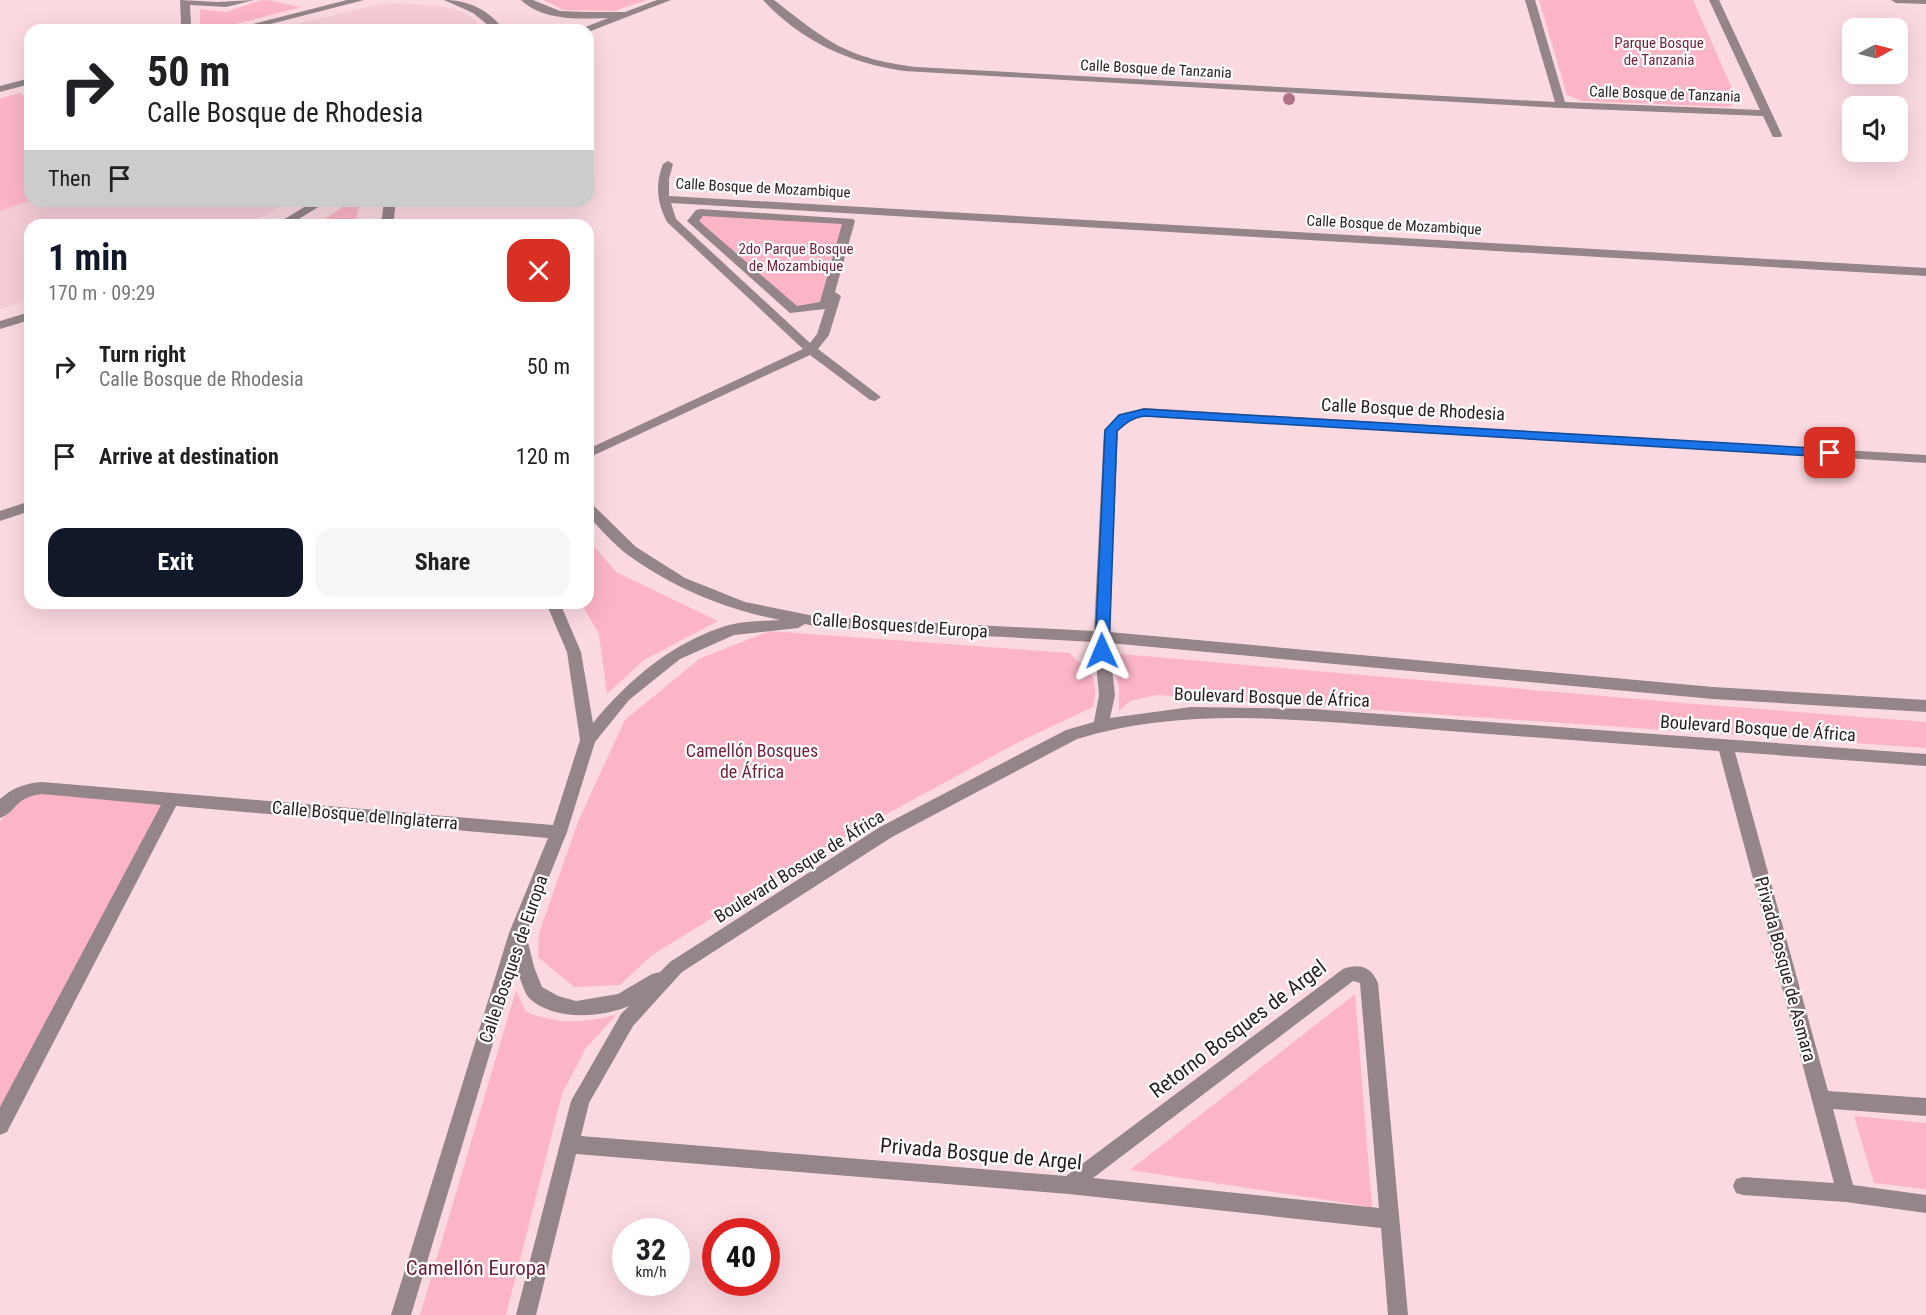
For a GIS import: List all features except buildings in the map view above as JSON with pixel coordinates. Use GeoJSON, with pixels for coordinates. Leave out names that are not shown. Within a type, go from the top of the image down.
{"type":"FeatureCollection","features":[{"type":"Feature","properties":{"kind":"street"},"geometry":{"type":"LineString","coordinates":[[186,24],[186,1],[210,6],[249,0]]}},
{"type":"Feature","properties":{"kind":"street"},"geometry":{"type":"LineString","coordinates":[[260,24],[359,0]]}},
{"type":"Feature","properties":{"kind":"street"},"geometry":{"type":"LineString","coordinates":[[449,0],[468,5],[495,24]]}},
{"type":"Feature","properties":{"kind":"street"},"geometry":{"type":"LineString","coordinates":[[526,0],[546,10],[580,15],[623,14]]}},
{"type":"Feature","properties":{"kind":"street"},"geometry":{"type":"LineString","coordinates":[[594,26],[666,0]]}},
{"type":"Feature","properties":{"kind":"street","name":"Calle Bosque de Tanzania"},"geometry":{"type":"LineString","coordinates":[[768,0],[824,44],[875,64],[905,69],[960,74],[1561,105],[1767,113]]}},
{"type":"Feature","properties":{"kind":"street"},"geometry":{"type":"LineString","coordinates":[[1530,0],[1561,105]]}},
{"type":"Feature","properties":{"kind":"street","name":"Calle Bosque de Tanzania"},"geometry":{"type":"LineString","coordinates":[[1714,0],[1777,135]]}},
{"type":"Feature","properties":{"kind":"street"},"geometry":{"type":"LineString","coordinates":[[1896,0],[1926,1]]}},
{"type":"Feature","properties":{"kind":"street"},"geometry":{"type":"LineString","coordinates":[[0,88],[24,82]]}},
{"type":"Feature","properties":{"kind":"street","name":"Calle Bosque de Mozambique"},"geometry":{"type":"LineString","coordinates":[[668,164],[661,181],[671,220],[812,350],[876,397]]}},
{"type":"Feature","properties":{"kind":"street","name":"Calle Bosque de Mozambique"},"geometry":{"type":"LineString","coordinates":[[664,199],[1926,272]]}},
{"type":"Feature","properties":{"kind":"street"},"geometry":{"type":"LineString","coordinates":[[291,219],[312,207]]}},
{"type":"Feature","properties":{"kind":"street","name":"Calle Bosque de Mozambique"},"geometry":{"type":"LineString","coordinates":[[812,350],[823,335],[860,211]]}},
{"type":"Feature","properties":{"kind":"street"},"geometry":{"type":"LineString","coordinates":[[700,212],[849,221],[825,305],[794,310],[693,221],[700,212]]}},
{"type":"Feature","properties":{"kind":"street"},"geometry":{"type":"LineString","coordinates":[[0,325],[24,318]]}},
{"type":"Feature","properties":{"kind":"street"},"geometry":{"type":"LineString","coordinates":[[594,451],[812,350]]}},
{"type":"Feature","properties":{"kind":"street","name":"Calle Bosque de Rhodesia"},"geometry":{"type":"LineString","coordinates":[[1101,637],[1111,430],[1124,418],[1133,414],[1156,413],[1926,459]]}},
{"type":"Feature","properties":{"kind":"street"},"geometry":{"type":"LineString","coordinates":[[0,516],[24,508]]}},
{"type":"Feature","properties":{"kind":"street","name":"Calle Bosques de Europa"},"geometry":{"type":"LineString","coordinates":[[594,514],[632,549],[681,582],[743,607],[819,622],[1101,637]]}},
{"type":"Feature","properties":{"kind":"street","name":"Calle Bosques de Europa"},"geometry":{"type":"LineString","coordinates":[[401,1315],[518,933],[559,832],[588,740],[573,652],[555,609]]}},
{"type":"Feature","properties":{"kind":"street"},"geometry":{"type":"LineString","coordinates":[[588,740],[624,696],[675,655],[732,630],[819,622]]}},
{"type":"Feature","properties":{"kind":"street"},"geometry":{"type":"LineString","coordinates":[[1101,637],[1107,695],[1101,724]]}},
{"type":"Feature","properties":{"kind":"street","name":"Boulevard Bosque de África"},"geometry":{"type":"LineString","coordinates":[[1101,637],[1713,693],[1926,706]]}},
{"type":"Feature","properties":{"kind":"street","name":"Boulevard Bosque de África"},"geometry":{"type":"LineString","coordinates":[[568,1144],[580,1101],[627,1020],[676,967],[886,832],[1072,734],[1101,724],[1159,714],[1228,712],[1325,716],[1926,760]]}},
{"type":"Feature","properties":{"kind":"street","name":"Privada Bosque de Asmara"},"geometry":{"type":"LineString","coordinates":[[1725,745],[1846,1193]]}},
{"type":"Feature","properties":{"kind":"street","name":"Calle Bosque de Inglaterra"},"geometry":{"type":"LineString","coordinates":[[0,811],[9,799],[30,788],[559,832]]}},
{"type":"Feature","properties":{"kind":"street"},"geometry":{"type":"LineString","coordinates":[[0,1126],[172,799]]}},
{"type":"Feature","properties":{"kind":"street"},"geometry":{"type":"LineString","coordinates":[[518,933],[525,967],[535,992],[554,1003],[576,1009],[621,1001],[676,967]]}},
{"type":"Feature","properties":{"kind":"street","name":"Retorno Bosques de Argel"},"geometry":{"type":"LineString","coordinates":[[1069,1185],[1349,974],[1357,972],[1368,977],[1369,983],[1398,1315]]}},
{"type":"Feature","properties":{"kind":"street"},"geometry":{"type":"LineString","coordinates":[[1820,1100],[1926,1107]]}},
{"type":"Feature","properties":{"kind":"street"},"geometry":{"type":"LineString","coordinates":[[526,1315],[568,1144]]}},
{"type":"Feature","properties":{"kind":"street","name":"Privada Bosque de Argel"},"geometry":{"type":"LineString","coordinates":[[568,1144],[1069,1185],[1390,1219]]}},
{"type":"Feature","properties":{"kind":"street"},"geometry":{"type":"LineString","coordinates":[[1743,1186],[1846,1193],[1926,1204]]}},
{"type":"Feature","properties":{"kind":"shaded area"},"geometry":{"type":"Polygon","coordinates":[[[398,3],[445,7],[463,12],[478,24],[297,24],[380,4],[398,3]]]}},
{"type":"Feature","properties":{"kind":"shaded area"},"geometry":{"type":"Polygon","coordinates":[[[24,203],[24,207],[279,207],[258,219],[24,219],[24,302],[0,309],[0,211],[24,203]]]}},
{"type":"Feature","properties":{"kind":"green space"},"geometry":{"type":"Polygon","coordinates":[[[262,0],[301,7],[235,24],[200,24],[200,9],[226,12],[262,0]]]}},
{"type":"Feature","properties":{"kind":"green space"},"geometry":{"type":"Polygon","coordinates":[[[543,0],[647,0],[614,11],[564,10],[543,0]]]}},
{"type":"Feature","properties":{"kind":"green space","name":"Parque Bosque de Tanzania"},"geometry":{"type":"Polygon","coordinates":[[[1539,0],[1693,0],[1738,102],[1727,107],[1583,101],[1567,95],[1539,0]]]}},
{"type":"Feature","properties":{"kind":"green space"},"geometry":{"type":"Polygon","coordinates":[[[21,93],[24,97],[24,203],[0,211],[0,98],[21,93]]]}},
{"type":"Feature","properties":{"kind":"green space"},"geometry":{"type":"Polygon","coordinates":[[[342,207],[359,207],[356,219],[324,219],[342,207]]]}},
{"type":"Feature","properties":{"kind":"green space","name":"2do Parque Bosque de Mozambique"},"geometry":{"type":"Polygon","coordinates":[[[700,212],[849,221],[825,305],[794,310],[693,221],[700,212]]]}},
{"type":"Feature","properties":{"kind":"green space"},"geometry":{"type":"Polygon","coordinates":[[[594,546],[616,572],[718,621],[644,660],[607,694],[599,634],[584,609],[594,609],[594,546]]]}},
{"type":"Feature","properties":{"kind":"green space","name":"Camellón Bosques de África"},"geometry":{"type":"Polygon","coordinates":[[[770,631],[1069,653],[1092,676],[1095,688],[1093,707],[1015,744],[819,851],[651,956],[620,985],[574,987],[538,957],[539,933],[579,819],[625,720],[699,659],[770,631]]]}},
{"type":"Feature","properties":{"kind":"green space"},"geometry":{"type":"Polygon","coordinates":[[[1110,653],[1926,722],[1926,748],[1157,695],[1130,701],[1119,711],[1119,687],[1110,653]]]}},
{"type":"Feature","properties":{"kind":"green space"},"geometry":{"type":"Polygon","coordinates":[[[19,792],[172,799],[0,1126],[0,822],[19,792]]]}},
{"type":"Feature","properties":{"kind":"green space","name":"Camellón Europa"},"geometry":{"type":"Polygon","coordinates":[[[516,990],[526,1012],[550,1019],[581,1021],[616,1015],[586,1048],[562,1094],[506,1315],[420,1315],[516,990]]]}},
{"type":"Feature","properties":{"kind":"green space"},"geometry":{"type":"Polygon","coordinates":[[[1355,994],[1372,1207],[1130,1170],[1355,994]]]}},
{"type":"Feature","properties":{"kind":"green space"},"geometry":{"type":"Polygon","coordinates":[[[1854,1116],[1926,1123],[1926,1189],[1874,1183],[1854,1116]]]}},
{"type":"Feature","properties":{"kind":"route"},"geometry":{"type":"LineString","coordinates":[[1102,651],[1111,430],[1124,418],[1133,414],[1144,412],[1830,453]]}}]}
